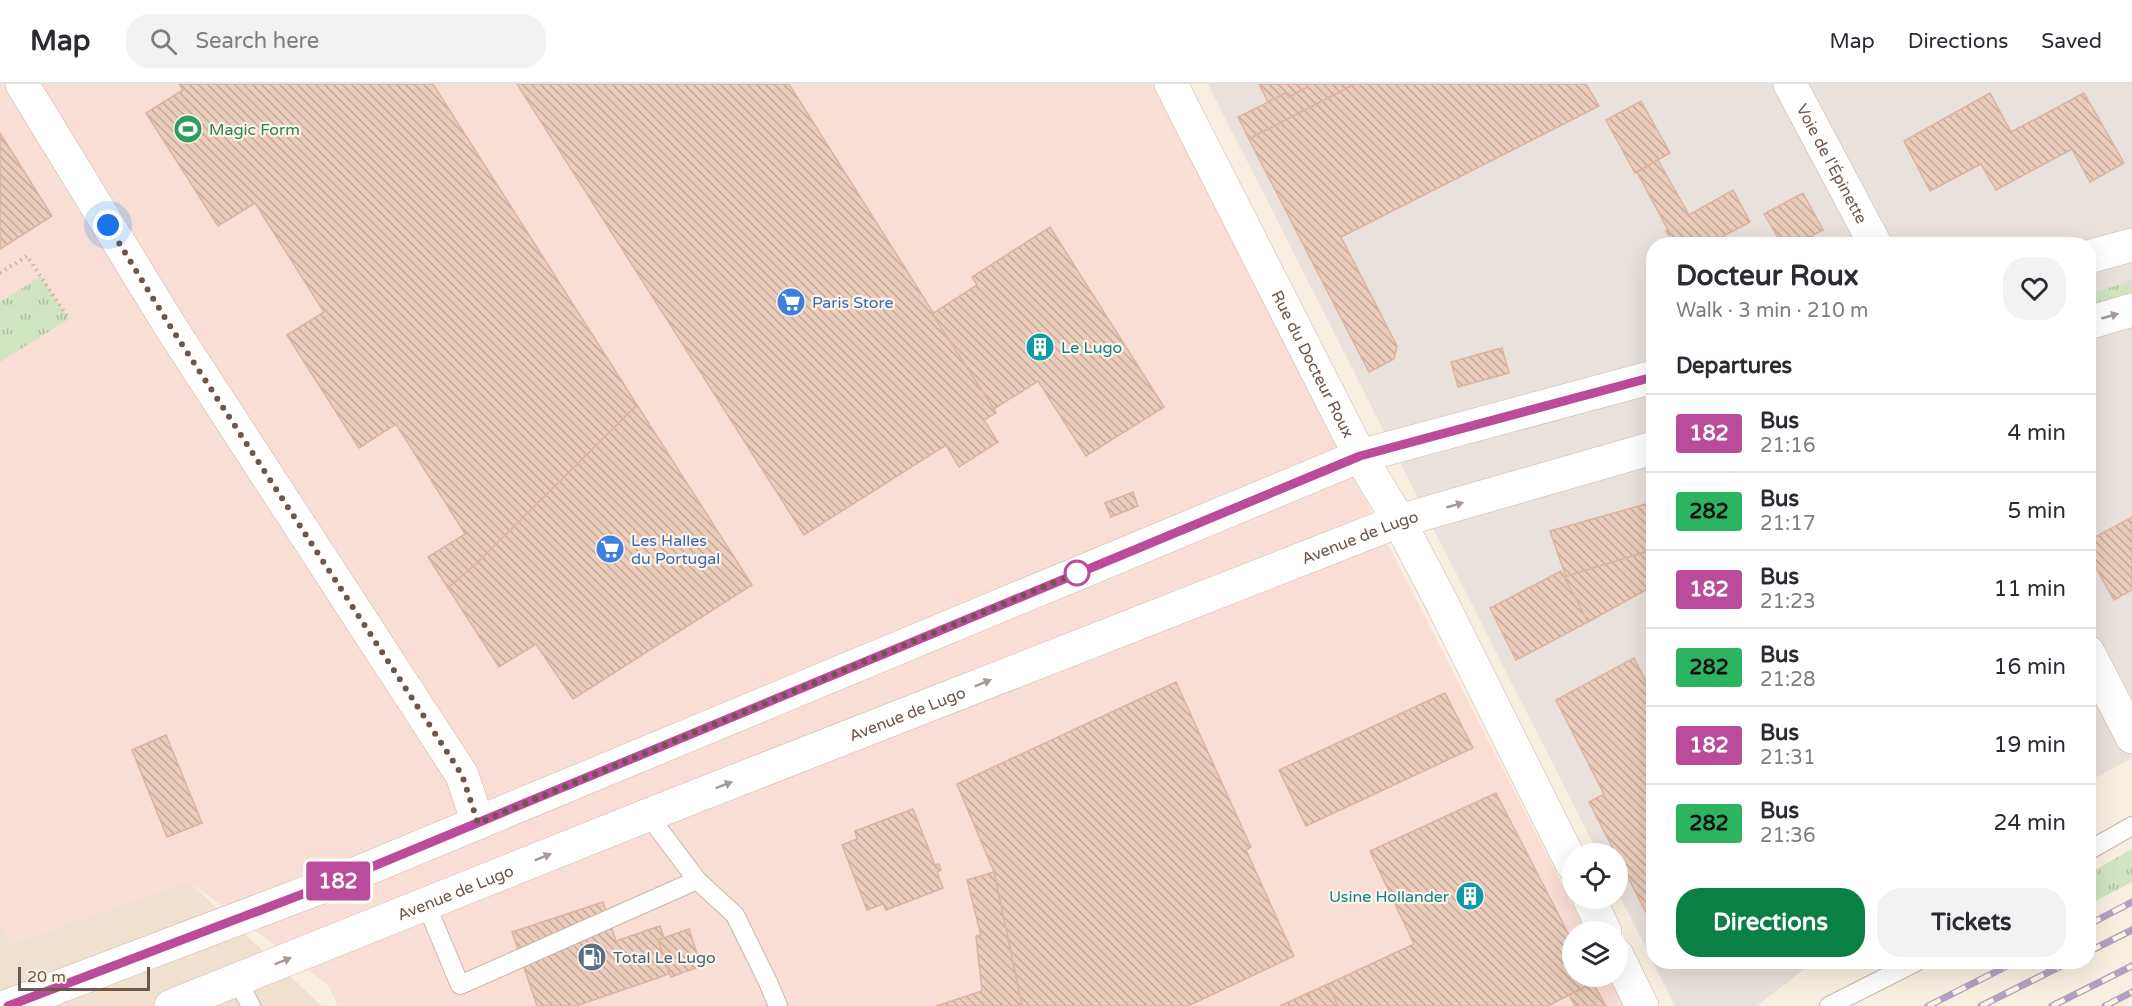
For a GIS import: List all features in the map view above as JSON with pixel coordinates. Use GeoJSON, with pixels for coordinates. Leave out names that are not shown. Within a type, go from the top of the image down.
{"type":"FeatureCollection","features":[{"type":"Feature","properties":{"kind":"main road"},"geometry":{"type":"LineString","coordinates":[[22,84],[170,326],[462,775],[478,823]]}},
{"type":"Feature","properties":{"kind":"main road","name":"Rue du Docteur Roux"},"geometry":{"type":"LineString","coordinates":[[1171,84],[1360,456],[1399,521],[1441,601],[1562,844]]}},
{"type":"Feature","properties":{"kind":"main road","name":"Voie de l'Épinette"},"geometry":{"type":"LineString","coordinates":[[1790,84],[1871,237]]}},
{"type":"Feature","properties":{"kind":"main road"},"geometry":{"type":"LineString","coordinates":[[2096,255],[2132,245]]}},
{"type":"Feature","properties":{"kind":"main road"},"geometry":{"type":"LineString","coordinates":[[2096,321],[2132,310]]}},
{"type":"Feature","properties":{"kind":"main road"},"geometry":{"type":"LineString","coordinates":[[8,1006],[345,878],[1360,456],[1646,379]]}},
{"type":"Feature","properties":{"kind":"main road","name":"Avenue de Lugo"},"geometry":{"type":"LineString","coordinates":[[171,1006],[244,993],[426,904],[1399,521],[1646,450]]}},
{"type":"Feature","properties":{"kind":"main road"},"geometry":{"type":"LineString","coordinates":[[2096,667],[2130,730]]}},
{"type":"Feature","properties":{"kind":"main road"},"geometry":{"type":"LineString","coordinates":[[1628,977],[1642,1006]]}},
{"type":"Feature","properties":{"kind":"lane"},"geometry":{"type":"LineString","coordinates":[[648,815],[698,880],[735,915],[778,1006]]}},
{"type":"Feature","properties":{"kind":"lane"},"geometry":{"type":"LineString","coordinates":[[2096,846],[2132,826]]}},
{"type":"Feature","properties":{"kind":"lane"},"geometry":{"type":"LineString","coordinates":[[426,904],[460,985],[698,880]]}},
{"type":"Feature","properties":{"kind":"lane"},"geometry":{"type":"LineString","coordinates":[[1829,1006],[1902,969]]}},
{"type":"Feature","properties":{"kind":"path"},"geometry":{"type":"LineString","coordinates":[[0,273],[27,256],[69,319]]}},
{"type":"Feature","properties":{"kind":"shaded area"},"geometry":{"type":"Polygon","coordinates":[[[0,84],[1152,84],[1562,884],[1562,909],[1575,909],[1581,921],[1562,921],[1562,987],[1614,987],[1624,1006],[338,1006],[327,984],[188,881],[11,943],[0,924],[0,84]]]}},
{"type":"Feature","properties":{"kind":"shaded area"},"geometry":{"type":"Polygon","coordinates":[[[1208,84],[2132,84],[2132,758],[2096,778],[2096,237],[1646,237],[1646,948],[1626,909],[1628,909],[1628,843],[1593,843],[1208,84]]]}},
{"type":"Feature","properties":{"kind":"shaded area"},"geometry":{"type":"Polygon","coordinates":[[[188,881],[322,1006],[0,1006],[0,924],[12,943],[188,881]]]}},
{"type":"Feature","properties":{"kind":"shaded area"},"geometry":{"type":"Polygon","coordinates":[[[1656,969],[1804,969],[1757,1006],[1675,1006],[1656,969]]]}},
{"type":"Feature","properties":{"kind":"green space"},"geometry":{"type":"Polygon","coordinates":[[[41,276],[69,319],[0,362],[0,302],[41,276]]]}},
{"type":"Feature","properties":{"kind":"green space"},"geometry":{"type":"Polygon","coordinates":[[[2132,281],[2132,298],[2096,309],[2096,292],[2132,281]]]}},
{"type":"Feature","properties":{"kind":"green space"},"geometry":{"type":"Polygon","coordinates":[[[2132,849],[2132,882],[2096,901],[2096,869],[2132,849]]]}},
{"type":"Feature","properties":{"kind":"building"},"geometry":{"type":"Polygon","coordinates":[[[179,84],[433,84],[637,405],[476,564],[448,588],[428,557],[465,534],[396,424],[359,448],[287,335],[324,312],[255,203],[218,226],[146,113],[183,90],[179,84]]]}},
{"type":"Feature","properties":{"kind":"building","name":"Paris Store"},"geometry":{"type":"Polygon","coordinates":[[[517,84],[789,84],[994,409],[996,413],[984,420],[998,442],[959,467],[946,445],[804,535],[517,84]]]}},
{"type":"Feature","properties":{"kind":"building"},"geometry":{"type":"Polygon","coordinates":[[[1259,84],[1306,84],[1308,87],[1289,97],[1286,93],[1268,102],[1259,84]]]}},
{"type":"Feature","properties":{"kind":"building"},"geometry":{"type":"Polygon","coordinates":[[[1306,84],[1355,84],[1249,139],[1238,117],[1286,93],[1289,97],[1308,87],[1306,84]]]}},
{"type":"Feature","properties":{"kind":"building"},"geometry":{"type":"Polygon","coordinates":[[[1355,84],[1586,84],[1599,106],[1341,237],[1397,346],[1394,359],[1369,372],[1249,139],[1355,84]]]}},
{"type":"Feature","properties":{"kind":"building"},"geometry":{"type":"Polygon","coordinates":[[[1990,93],[2011,132],[2084,93],[2124,163],[2090,182],[2072,149],[1996,190],[1981,164],[1930,191],[1904,141],[1990,93]]]}},
{"type":"Feature","properties":{"kind":"building"},"geometry":{"type":"Polygon","coordinates":[[[1641,101],[1670,153],[1635,173],[1606,120],[1641,101]]]}},
{"type":"Feature","properties":{"kind":"building"},"geometry":{"type":"Polygon","coordinates":[[[0,133],[52,216],[0,249],[0,133]]]}},
{"type":"Feature","properties":{"kind":"building"},"geometry":{"type":"Polygon","coordinates":[[[1658,160],[1689,215],[1733,190],[1750,222],[1722,237],[1670,237],[1637,172],[1658,160]]]}},
{"type":"Feature","properties":{"kind":"building"},"geometry":{"type":"Polygon","coordinates":[[[1803,193],[1823,230],[1810,237],[1778,237],[1764,214],[1803,193]]]}},
{"type":"Feature","properties":{"kind":"building","name":"Le Lugo"},"geometry":{"type":"Polygon","coordinates":[[[1050,227],[1164,407],[1086,456],[1038,381],[994,409],[932,314],[977,285],[972,277],[1050,227]]]}},
{"type":"Feature","properties":{"kind":"building"},"geometry":{"type":"Polygon","coordinates":[[[1502,348],[1509,373],[1458,387],[1451,362],[1502,348]]]}},
{"type":"Feature","properties":{"kind":"building","name":"Les Halles du Portugal"},"geometry":{"type":"Polygon","coordinates":[[[637,405],[752,585],[573,699],[536,644],[499,667],[448,588],[476,564],[637,405]]]}},
{"type":"Feature","properties":{"kind":"building"},"geometry":{"type":"Polygon","coordinates":[[[1133,492],[1138,506],[1111,517],[1105,503],[1133,492]]]}},
{"type":"Feature","properties":{"kind":"building"},"geometry":{"type":"Polygon","coordinates":[[[1646,504],[1646,554],[1645,552],[1566,577],[1550,531],[1646,504]]]}},
{"type":"Feature","properties":{"kind":"building"},"geometry":{"type":"Polygon","coordinates":[[[2132,517],[2132,590],[2114,600],[2096,567],[2096,537],[2132,517]]]}},
{"type":"Feature","properties":{"kind":"building"},"geometry":{"type":"Polygon","coordinates":[[[1645,552],[1646,554],[1646,590],[1588,622],[1564,577],[1645,552]]]}},
{"type":"Feature","properties":{"kind":"building"},"geometry":{"type":"Polygon","coordinates":[[[1561,571],[1588,622],[1516,660],[1490,608],[1561,571]]]}},
{"type":"Feature","properties":{"kind":"building"},"geometry":{"type":"Polygon","coordinates":[[[1634,658],[1646,682],[1646,912],[1628,878],[1628,843],[1610,843],[1589,802],[1604,794],[1556,700],[1634,658]]]}},
{"type":"Feature","properties":{"kind":"building"},"geometry":{"type":"Polygon","coordinates":[[[1176,682],[1251,847],[1246,850],[1294,956],[1188,1006],[1022,1006],[994,872],[957,784],[1176,682]]]}},
{"type":"Feature","properties":{"kind":"building"},"geometry":{"type":"Polygon","coordinates":[[[1445,693],[1473,748],[1306,826],[1279,770],[1445,693]]]}},
{"type":"Feature","properties":{"kind":"building"},"geometry":{"type":"Polygon","coordinates":[[[166,735],[202,823],[167,837],[132,750],[166,735]]]}},
{"type":"Feature","properties":{"kind":"building","name":"Usine Hollander"},"geometry":{"type":"Polygon","coordinates":[[[1496,793],[1562,922],[1562,987],[1585,987],[1548,1006],[1338,1006],[1328,984],[1414,944],[1370,851],[1496,793]]]}},
{"type":"Feature","properties":{"kind":"building"},"geometry":{"type":"Polygon","coordinates":[[[913,809],[935,865],[939,864],[941,870],[937,872],[943,888],[886,910],[883,904],[867,910],[842,845],[857,839],[855,831],[913,809]]]}},
{"type":"Feature","properties":{"kind":"building"},"geometry":{"type":"Polygon","coordinates":[[[994,872],[1022,1006],[936,1006],[982,991],[976,936],[981,935],[967,880],[994,872]]]}},
{"type":"Feature","properties":{"kind":"building","name":"Total Le Lugo"},"geometry":{"type":"Polygon","coordinates":[[[603,902],[616,941],[660,926],[664,938],[658,940],[669,974],[576,1006],[537,1006],[512,932],[603,902]]]}},
{"type":"Feature","properties":{"kind":"building"},"geometry":{"type":"Polygon","coordinates":[[[689,929],[701,966],[671,977],[658,940],[689,929]]]}},
{"type":"Feature","properties":{"kind":"building"},"geometry":{"type":"Polygon","coordinates":[[[1328,984],[1338,1006],[1314,1006],[1308,993],[1328,984]]]}},
{"type":"Feature","properties":{"kind":"building"},"geometry":{"type":"Polygon","coordinates":[[[1585,987],[1595,987],[1606,1006],[1575,1006],[1569,995],[1585,987]]]}},
{"type":"Feature","properties":{"kind":"building"},"geometry":{"type":"Polygon","coordinates":[[[1308,993],[1314,1006],[1280,1006],[1308,993]]]}},
{"type":"Feature","properties":{"kind":"railway"},"geometry":{"type":"LineString","coordinates":[[2096,921],[2132,902]]}},
{"type":"Feature","properties":{"kind":"railway"},"geometry":{"type":"LineString","coordinates":[[2096,948],[2132,930]]}},
{"type":"Feature","properties":{"kind":"railway"},"geometry":{"type":"LineString","coordinates":[[2052,1006],[2132,966]]}},
{"type":"Feature","properties":{"kind":"railway"},"geometry":{"type":"LineString","coordinates":[[1928,1006],[2001,969]]}},
{"type":"Feature","properties":{"kind":"railway"},"geometry":{"type":"LineString","coordinates":[[1981,1006],[2055,969]]}},
{"type":"Feature","properties":{"kind":"railway"},"geometry":{"type":"LineString","coordinates":[[2105,1006],[2132,992]]}},
{"type":"Feature","properties":{"kind":"bus line","name":"182"},"geometry":{"type":"LineString","coordinates":[[8,1006],[345,878],[1360,456],[1646,379]]}},
{"type":"Feature","properties":{"kind":"place","name":"Magic Form"},"geometry":{"type":"Point","coordinates":[188,129]}},
{"type":"Feature","properties":{"kind":"place","name":"Paris Store"},"geometry":{"type":"Point","coordinates":[791,302]}},
{"type":"Feature","properties":{"kind":"place","name":"Le Lugo"},"geometry":{"type":"Point","coordinates":[1040,347]}},
{"type":"Feature","properties":{"kind":"place","name":"Les Halles du Portugal"},"geometry":{"type":"Point","coordinates":[610,549]}},
{"type":"Feature","properties":{"kind":"place","name":"Usine Hollander"},"geometry":{"type":"Point","coordinates":[1470,896]}},
{"type":"Feature","properties":{"kind":"place","name":"Total Le Lugo"},"geometry":{"type":"Point","coordinates":[592,957]}},
{"type":"Feature","properties":{"kind":"route"},"geometry":{"type":"LineString","coordinates":[[108,225],[170,326],[462,775],[478,823],[1082,571],[1077,573]]}}]}
